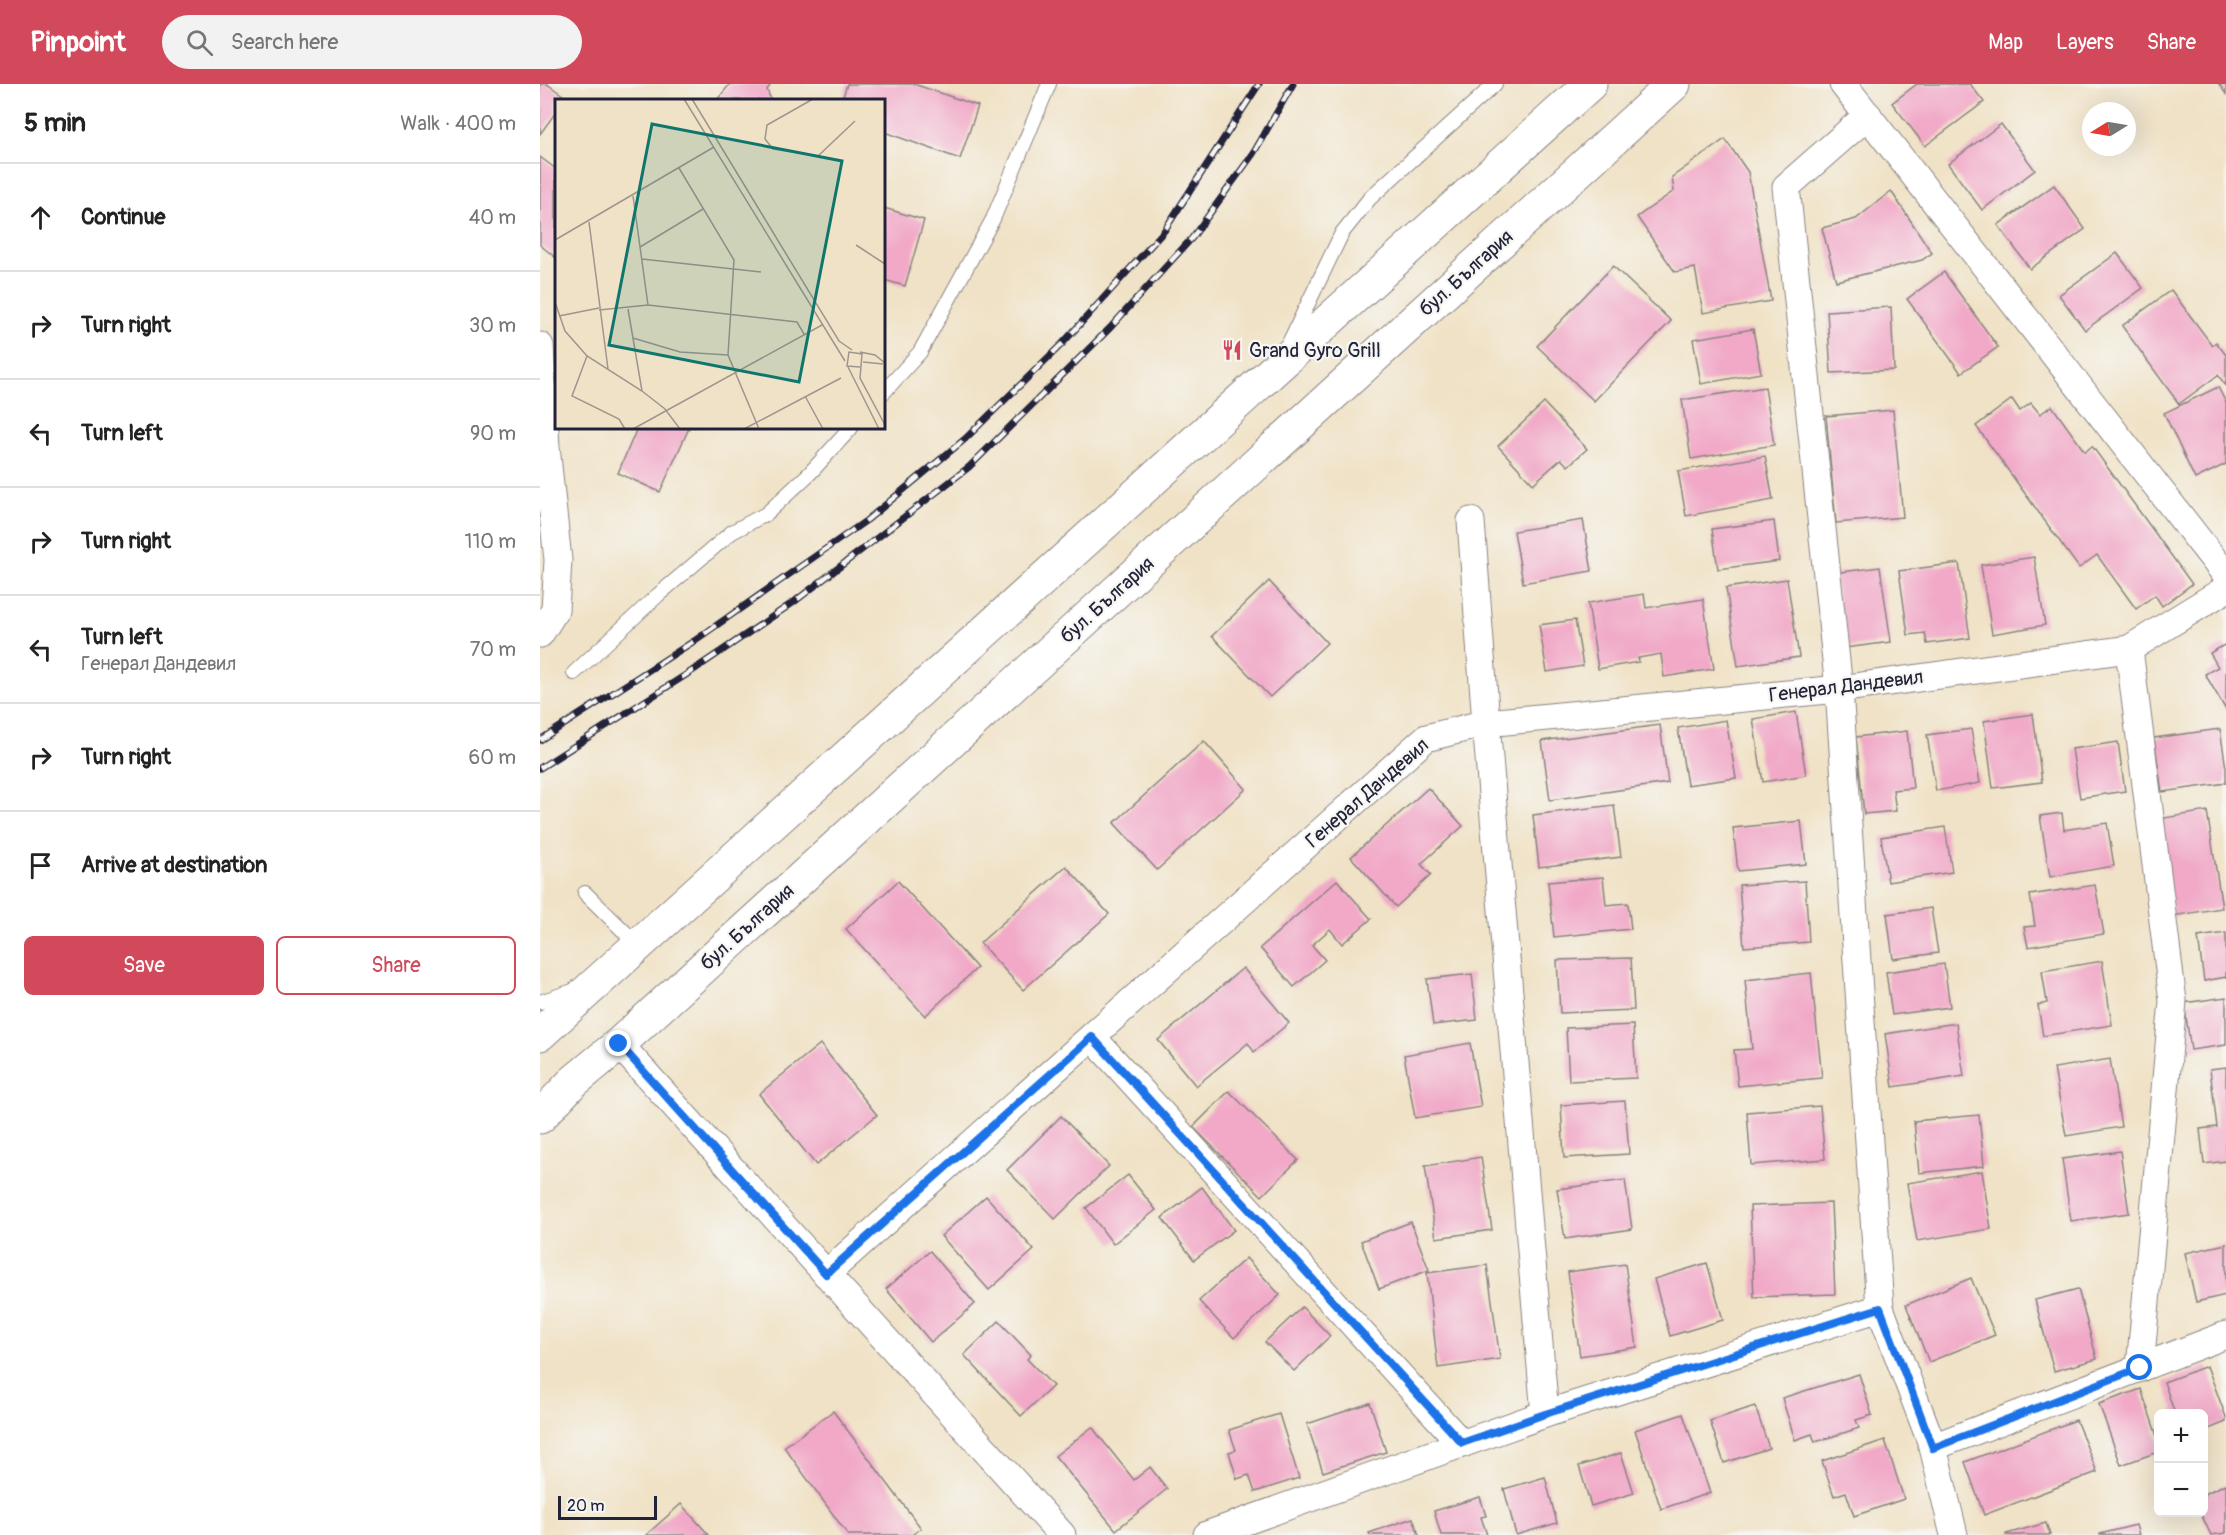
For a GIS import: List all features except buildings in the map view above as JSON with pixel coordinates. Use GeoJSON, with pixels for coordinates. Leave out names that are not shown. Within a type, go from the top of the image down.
{"type":"FeatureCollection","features":[{"type":"Feature","properties":{"kind":"main road"},"geometry":{"type":"LineString","coordinates":[[540,1034],[1590,84]]}},
{"type":"Feature","properties":{"kind":"main road","name":"бул. България"},"geometry":{"type":"LineString","coordinates":[[540,1117],[573,1083],[619,1044],[1674,84]]}},
{"type":"Feature","properties":{"kind":"street"},"geometry":{"type":"LineString","coordinates":[[1843,84],[2226,575]]}},
{"type":"Feature","properties":{"kind":"street"},"geometry":{"type":"LineString","coordinates":[[1868,115],[1786,187],[1839,689],[1880,1308],[1933,1448],[1954,1535]]}},
{"type":"Feature","properties":{"kind":"street"},"geometry":{"type":"LineString","coordinates":[[540,346],[546,447],[558,560],[555,610],[540,634]]}},
{"type":"Feature","properties":{"kind":"street"},"geometry":{"type":"LineString","coordinates":[[1471,521],[1545,1414]]}},
{"type":"Feature","properties":{"kind":"street","name":"Генерал Дандевил"},"geometry":{"type":"LineString","coordinates":[[826,1274],[1426,738],[1486,723],[1839,689],[2130,649],[2226,589]]}},
{"type":"Feature","properties":{"kind":"street"},"geometry":{"type":"LineString","coordinates":[[2130,649],[2173,1001],[2140,1368]]}},
{"type":"Feature","properties":{"kind":"street"},"geometry":{"type":"LineString","coordinates":[[1092,1037],[1462,1443]]}},
{"type":"Feature","properties":{"kind":"street"},"geometry":{"type":"LineString","coordinates":[[619,1044],[1062,1535]]}},
{"type":"Feature","properties":{"kind":"street"},"geometry":{"type":"LineString","coordinates":[[1207,1535],[1545,1414],[1880,1308]]}},
{"type":"Feature","properties":{"kind":"street"},"geometry":{"type":"LineString","coordinates":[[1933,1448],[2226,1335]]}},
{"type":"Feature","properties":{"kind":"lane"},"geometry":{"type":"LineString","coordinates":[[885,391],[920,352],[993,219],[1049,84]]}},
{"type":"Feature","properties":{"kind":"lane"},"geometry":{"type":"LineString","coordinates":[[1278,367],[1342,233],[1370,198],[1495,84]]}},
{"type":"Feature","properties":{"kind":"lane"},"geometry":{"type":"LineString","coordinates":[[574,673],[658,595],[732,532],[766,514],[810,473],[850,429]]}},
{"type":"Feature","properties":{"kind":"lane"},"geometry":{"type":"LineString","coordinates":[[585,893],[638,945]]}},
{"type":"Feature","properties":{"kind":"lane"},"geometry":{"type":"LineString","coordinates":[[540,1002],[595,984]]}},
{"type":"Feature","properties":{"kind":"railway"},"geometry":{"type":"LineString","coordinates":[[540,740],[694,641],[867,520],[965,439],[1063,343],[1164,231],[1259,84]]}},
{"type":"Feature","properties":{"kind":"railway"},"geometry":{"type":"LineString","coordinates":[[540,768],[692,671],[794,602],[969,467],[1110,328],[1192,238],[1253,154],[1293,84]]}},
{"type":"Feature","properties":{"kind":"place","name":"Grand Gyro Grill"},"geometry":{"type":"Point","coordinates":[1232,350]}},
{"type":"Feature","properties":{"kind":"route"},"geometry":{"type":"LineString","coordinates":[[619,1044],[826,1274],[1092,1037],[1462,1443],[1545,1414],[1880,1308],[1933,1448],[2140,1368]]}}]}
